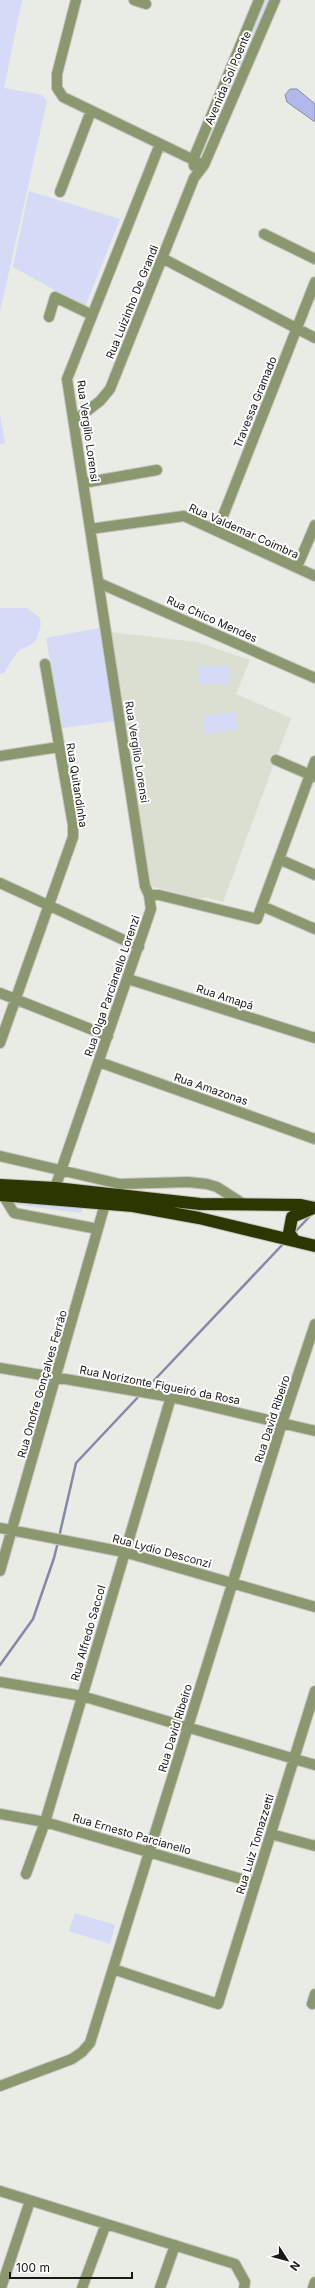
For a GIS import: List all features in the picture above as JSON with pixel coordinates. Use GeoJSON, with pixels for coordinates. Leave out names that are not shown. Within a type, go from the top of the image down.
{"type":"FeatureCollection","features":[{"type":"Feature","properties":{"kind":"highway"},"geometry":{"type":"LineString","coordinates":[[1,1192],[55,1188],[200,1204],[300,1206],[315,1208]]}},
{"type":"Feature","properties":{"kind":"highway"},"geometry":{"type":"LineString","coordinates":[[1,1192],[133,1206],[199,1218],[315,1246]]}},
{"type":"Feature","properties":{"kind":"highway"},"geometry":{"type":"LineString","coordinates":[[295,1241],[289,1233],[292,1217],[315,1208]]}},
{"type":"Feature","properties":{"kind":"street"},"geometry":{"type":"LineString","coordinates":[[76,0],[57,74],[57,88],[63,97],[204,165]]}},
{"type":"Feature","properties":{"kind":"street"},"geometry":{"type":"LineString","coordinates":[[134,0],[146,4]]}},
{"type":"Feature","properties":{"kind":"street","name":"Avenida Sol Poente"},"geometry":{"type":"LineString","coordinates":[[194,160],[259,0]]}},
{"type":"Feature","properties":{"kind":"street","name":"Avenida Sol Poente"},"geometry":{"type":"LineString","coordinates":[[204,165],[275,0]]}},
{"type":"Feature","properties":{"kind":"street"},"geometry":{"type":"LineString","coordinates":[[60,192],[91,111]]}},
{"type":"Feature","properties":{"kind":"street","name":"Rua Vergílio Lorensi"},"geometry":{"type":"LineString","coordinates":[[149,895],[145,886],[67,379],[160,144]]}},
{"type":"Feature","properties":{"kind":"street","name":"Rua Luizinho De Grandi"},"geometry":{"type":"LineString","coordinates":[[194,160],[194,178]]}},
{"type":"Feature","properties":{"kind":"street","name":"Rua Luizinho De Grandi"},"geometry":{"type":"LineString","coordinates":[[74,421],[100,401],[110,389],[194,178],[204,165]]}},
{"type":"Feature","properties":{"kind":"street"},"geometry":{"type":"LineString","coordinates":[[264,234],[315,258]]}},
{"type":"Feature","properties":{"kind":"street"},"geometry":{"type":"LineString","coordinates":[[162,258],[315,338]]}},
{"type":"Feature","properties":{"kind":"street","name":"Travessa Gramado"},"geometry":{"type":"LineString","coordinates":[[217,531],[315,282]]}},
{"type":"Feature","properties":{"kind":"street"},"geometry":{"type":"LineString","coordinates":[[49,316],[56,297],[92,315]]}},
{"type":"Feature","properties":{"kind":"street"},"geometry":{"type":"LineString","coordinates":[[83,483],[157,470]]}},
{"type":"Feature","properties":{"kind":"street","name":"Rua Valdemar Coimbra"},"geometry":{"type":"LineString","coordinates":[[90,529],[184,516],[315,576]]}},
{"type":"Feature","properties":{"kind":"street"},"geometry":{"type":"LineString","coordinates":[[297,568],[315,525]]}},
{"type":"Feature","properties":{"kind":"street","name":"Rua Chico Mendes"},"geometry":{"type":"LineString","coordinates":[[99,583],[315,678]]}},
{"type":"Feature","properties":{"kind":"street","name":"Rua Quitandinha"},"geometry":{"type":"LineString","coordinates":[[0,1043],[73,837],[73,825],[45,664]]}},
{"type":"Feature","properties":{"kind":"street"},"geometry":{"type":"LineString","coordinates":[[0,756],[59,746]]}},
{"type":"Feature","properties":{"kind":"street"},"geometry":{"type":"LineString","coordinates":[[276,760],[312,776]]}},
{"type":"Feature","properties":{"kind":"street"},"geometry":{"type":"LineString","coordinates":[[149,895],[159,895],[257,919],[312,776],[315,762]]}},
{"type":"Feature","properties":{"kind":"street"},"geometry":{"type":"LineString","coordinates":[[279,859],[315,875]]}},
{"type":"Feature","properties":{"kind":"street"},"geometry":{"type":"LineString","coordinates":[[0,883],[139,947]]}},
{"type":"Feature","properties":{"kind":"street","name":"Rua Olga Parcianello Lorenzi"},"geometry":{"type":"LineString","coordinates":[[55,1188],[139,947],[151,909],[149,895]]}},
{"type":"Feature","properties":{"kind":"street"},"geometry":{"type":"LineString","coordinates":[[262,906],[315,928]]}},
{"type":"Feature","properties":{"kind":"street","name":"Rua Amapá"},"geometry":{"type":"LineString","coordinates":[[128,979],[315,1038]]}},
{"type":"Feature","properties":{"kind":"street"},"geometry":{"type":"LineString","coordinates":[[0,993],[108,1036]]}},
{"type":"Feature","properties":{"kind":"street","name":"Rua Amazonas"},"geometry":{"type":"LineString","coordinates":[[99,1062],[315,1139]]}},
{"type":"Feature","properties":{"kind":"street"},"geometry":{"type":"LineString","coordinates":[[0,1156],[120,1184],[188,1182],[217,1187],[247,1206]]}},
{"type":"Feature","properties":{"kind":"street"},"geometry":{"type":"LineString","coordinates":[[217,1187],[221,1204]]}},
{"type":"Feature","properties":{"kind":"street"},"geometry":{"type":"LineString","coordinates":[[1,1192],[14,1213],[98,1229]]}},
{"type":"Feature","properties":{"kind":"street","name":"Rua Onofre Gonçalves Ferrão"},"geometry":{"type":"LineString","coordinates":[[0,1570],[57,1377],[105,1204]]}},
{"type":"Feature","properties":{"kind":"street","name":"Rua David Ribeiro"},"geometry":{"type":"LineString","coordinates":[[0,2086],[72,2059],[82,2052],[90,2043],[282,1423],[315,1324]]}},
{"type":"Feature","properties":{"kind":"street","name":"Rua Norizonte Figueiró da Rosa"},"geometry":{"type":"LineString","coordinates":[[0,1368],[171,1397],[315,1431]]}},
{"type":"Feature","properties":{"kind":"street","name":"Rua Alfredo Saccol"},"geometry":{"type":"LineString","coordinates":[[26,1874],[45,1822],[171,1397]]}},
{"type":"Feature","properties":{"kind":"street","name":"Rua Lydio Desconzi"},"geometry":{"type":"LineString","coordinates":[[0,1528],[124,1552],[315,1607]]}},
{"type":"Feature","properties":{"kind":"street"},"geometry":{"type":"LineString","coordinates":[[0,1682],[82,1696],[315,1765]]}},
{"type":"Feature","properties":{"kind":"street","name":"Rua Luiz Tomazzetti"},"geometry":{"type":"LineString","coordinates":[[113,1969],[218,2004],[315,1691]]}},
{"type":"Feature","properties":{"kind":"street","name":"Rua Ernesto Parcianello"},"geometry":{"type":"LineString","coordinates":[[0,1814],[45,1822],[150,1851],[256,1883]]}},
{"type":"Feature","properties":{"kind":"street"},"geometry":{"type":"LineString","coordinates":[[271,1834],[315,1846]]}},
{"type":"Feature","properties":{"kind":"street"},"geometry":{"type":"LineString","coordinates":[[312,2004],[315,1994]]}},
{"type":"Feature","properties":{"kind":"street"},"geometry":{"type":"LineString","coordinates":[[0,2191],[235,2264],[240,2270],[245,2282],[244,2288]]}},
{"type":"Feature","properties":{"kind":"street"},"geometry":{"type":"LineString","coordinates":[[1,2288],[30,2201]]}},
{"type":"Feature","properties":{"kind":"street"},"geometry":{"type":"LineString","coordinates":[[82,2288],[106,2224]]}},
{"type":"Feature","properties":{"kind":"street"},"geometry":{"type":"LineString","coordinates":[[160,2288],[175,2245]]}},
{"type":"Feature","properties":{"kind":"street"},"geometry":{"type":"LineString","coordinates":[[313,2288],[315,2282]]}},
{"type":"Feature","properties":{"kind":"shaded area"},"geometry":{"type":"Polygon","coordinates":[[[0,0],[22,0],[4,88],[42,95],[47,101],[0,312],[0,0]]]}},
{"type":"Feature","properties":{"kind":"shaded area"},"geometry":{"type":"Polygon","coordinates":[[[261,0],[269,0],[201,154],[200,152],[261,0]]]}},
{"type":"Feature","properties":{"kind":"shaded area"},"geometry":{"type":"Polygon","coordinates":[[[29,191],[120,219],[85,307],[13,267],[29,191]]]}},
{"type":"Feature","properties":{"kind":"shaded area"},"geometry":{"type":"Polygon","coordinates":[[[0,414],[5,443],[0,444],[0,414]]]}},
{"type":"Feature","properties":{"kind":"shaded area"},"geometry":{"type":"Polygon","coordinates":[[[0,608],[27,608],[39,617],[41,624],[37,638],[32,644],[18,651],[3,674],[0,673],[0,608]]]}},
{"type":"Feature","properties":{"kind":"shaded area"},"geometry":{"type":"Polygon","coordinates":[[[99,628],[114,721],[62,728],[46,638],[99,628]]]}},
{"type":"Feature","properties":{"kind":"shaded area"},"geometry":{"type":"Polygon","coordinates":[[[109,632],[197,642],[250,660],[236,694],[291,718],[223,902],[206,897],[200,899],[151,886],[109,632]]]}},
{"type":"Feature","properties":{"kind":"shaded area"},"geometry":{"type":"Polygon","coordinates":[[[198,666],[229,666],[229,684],[199,684],[198,666]]]}},
{"type":"Feature","properties":{"kind":"shaded area"},"geometry":{"type":"Polygon","coordinates":[[[235,712],[238,730],[205,734],[203,716],[235,712]]]}},
{"type":"Feature","properties":{"kind":"shaded area"},"geometry":{"type":"Polygon","coordinates":[[[15,1201],[83,1208],[81,1213],[17,1205],[15,1201]]]}},
{"type":"Feature","properties":{"kind":"shaded area"},"geometry":{"type":"Polygon","coordinates":[[[75,1913],[115,1925],[110,1944],[69,1931],[75,1913]]]}},
{"type":"Feature","properties":{"kind":"water"},"geometry":{"type":"Polygon","coordinates":[[[290,89],[297,89],[315,104],[315,122],[287,102],[285,95],[290,89]]]}},
{"type":"Feature","properties":{"kind":"waterway"},"geometry":{"type":"LineString","coordinates":[[293,1234],[312,1214]]}},
{"type":"Feature","properties":{"kind":"waterway"},"geometry":{"type":"LineString","coordinates":[[145,1390],[284,1243]]}},
{"type":"Feature","properties":{"kind":"waterway"},"geometry":{"type":"LineString","coordinates":[[59,1537],[76,1463],[140,1395]]}},
{"type":"Feature","properties":{"kind":"waterway"},"geometry":{"type":"LineString","coordinates":[[0,1665],[33,1619],[58,1542]]}}]}
